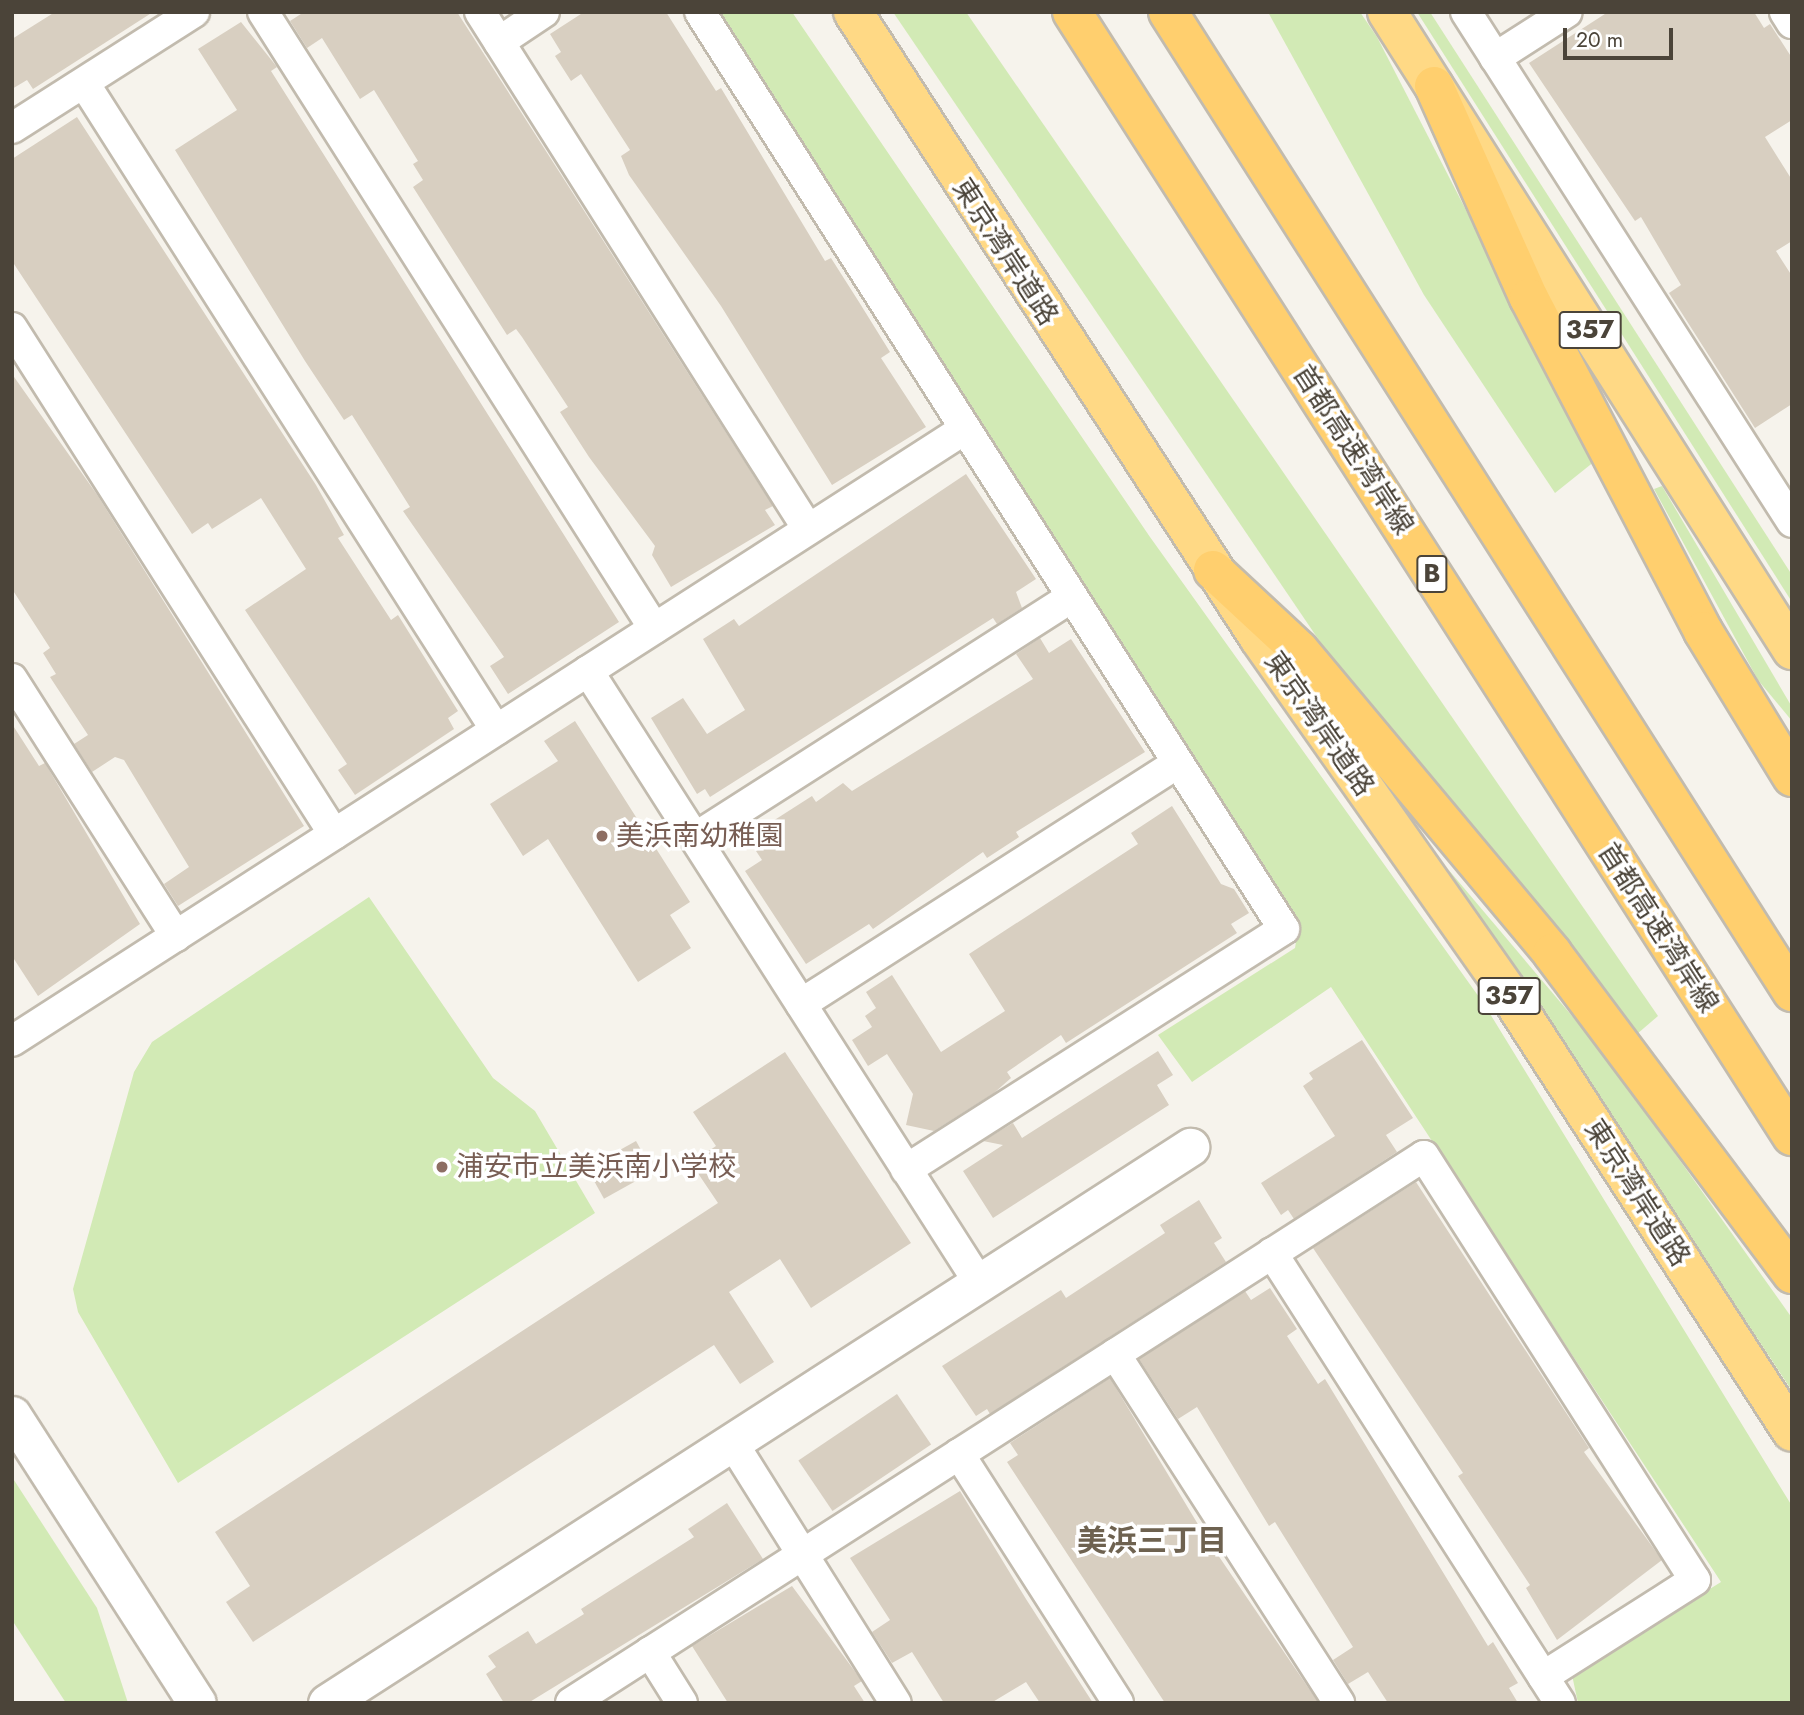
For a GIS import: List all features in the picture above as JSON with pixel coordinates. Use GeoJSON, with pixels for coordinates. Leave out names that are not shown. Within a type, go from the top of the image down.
{"type":"FeatureCollection","features":[{"type":"Feature","properties":{"kind":"highway","name":"首都高速湾岸線"},"geometry":{"type":"LineString","coordinates":[[1072,12],[1792,1136]]}},
{"type":"Feature","properties":{"kind":"highway"},"geometry":{"type":"LineString","coordinates":[[1168,12],[1792,992]]}},
{"type":"Feature","properties":{"kind":"highway","name":"357"},"geometry":{"type":"LineString","coordinates":[[1387,12],[1792,650]]}},
{"type":"Feature","properties":{"kind":"highway","name":"東京湾岸道路"},"geometry":{"type":"LineString","coordinates":[[858,21],[1213,569],[1506,990],[1792,1432]]}},
{"type":"Feature","properties":{"kind":"highway"},"geometry":{"type":"LineString","coordinates":[[1434,86],[1529,298],[1703,631],[1792,777]]}},
{"type":"Feature","properties":{"kind":"highway"},"geometry":{"type":"LineString","coordinates":[[1213,569],[1299,650],[1552,953],[1792,1274]]}},
{"type":"Feature","properties":{"kind":"street"},"geometry":{"type":"LineString","coordinates":[[12,128],[194,12]]}},
{"type":"Feature","properties":{"kind":"street"},"geometry":{"type":"LineString","coordinates":[[263,12],[654,628]]}},
{"type":"Feature","properties":{"kind":"street"},"geometry":{"type":"LineString","coordinates":[[480,12],[808,529]]}},
{"type":"Feature","properties":{"kind":"street"},"geometry":{"type":"LineString","coordinates":[[499,41],[544,12]]}},
{"type":"Feature","properties":{"kind":"street"},"geometry":{"type":"LineString","coordinates":[[700,12],[1284,929],[906,1170]]}},
{"type":"Feature","properties":{"kind":"street"},"geometry":{"type":"LineString","coordinates":[[1466,12],[1792,522]]}},
{"type":"Feature","properties":{"kind":"street"},"geometry":{"type":"LineString","coordinates":[[1495,58],[1567,12]]}},
{"type":"Feature","properties":{"kind":"street"},"geometry":{"type":"LineString","coordinates":[[1785,12],[1792,23]]}},
{"type":"Feature","properties":{"kind":"street"},"geometry":{"type":"LineString","coordinates":[[84,83],[496,730]]}},
{"type":"Feature","properties":{"kind":"street"},"geometry":{"type":"LineString","coordinates":[[12,328],[334,834]]}},
{"type":"Feature","properties":{"kind":"street"},"geometry":{"type":"LineString","coordinates":[[13,1039],[965,429]]}},
{"type":"Feature","properties":{"kind":"street"},"geometry":{"type":"LineString","coordinates":[[695,838],[1072,597]]}},
{"type":"Feature","properties":{"kind":"street"},"geometry":{"type":"LineString","coordinates":[[588,671],[980,1284]]}},
{"type":"Feature","properties":{"kind":"street"},"geometry":{"type":"LineString","coordinates":[[12,679],[176,936]]}},
{"type":"Feature","properties":{"kind":"street"},"geometry":{"type":"LineString","coordinates":[[800,1004],[1178,763]]}},
{"type":"Feature","properties":{"kind":"street"},"geometry":{"type":"LineString","coordinates":[[327,1703],[1190,1147]]}},
{"type":"Feature","properties":{"kind":"street"},"geometry":{"type":"LineString","coordinates":[[571,1703],[1424,1156],[1695,1580],[1543,1677]]}},
{"type":"Feature","properties":{"kind":"street"},"geometry":{"type":"LineString","coordinates":[[1272,1254],[1560,1703]]}},
{"type":"Feature","properties":{"kind":"street"},"geometry":{"type":"LineString","coordinates":[[1115,1354],[1339,1703]]}},
{"type":"Feature","properties":{"kind":"street"},"geometry":{"type":"LineString","coordinates":[[12,1415],[197,1703]]}},
{"type":"Feature","properties":{"kind":"street"},"geometry":{"type":"LineString","coordinates":[[732,1442],[800,1555],[896,1703]]}},
{"type":"Feature","properties":{"kind":"street"},"geometry":{"type":"LineString","coordinates":[[958,1454],[1118,1703]]}},
{"type":"Feature","properties":{"kind":"street"},"geometry":{"type":"LineString","coordinates":[[650,1652],[682,1703]]}},
{"type":"Feature","properties":{"kind":"green space"},"geometry":{"type":"Polygon","coordinates":[[[691,12],[792,12],[1150,537],[1484,1004],[1792,1506],[1792,1703],[1578,1703],[1572,1675],[1721,1582],[1331,987],[1192,1082],[1158,1035],[1295,948],[1297,936],[691,12]]]}},
{"type":"Feature","properties":{"kind":"green space"},"geometry":{"type":"Polygon","coordinates":[[[893,12],[966,12],[1658,1016],[1637,1034],[1350,686],[893,12]]]}},
{"type":"Feature","properties":{"kind":"green space"},"geometry":{"type":"Polygon","coordinates":[[[1268,12],[1360,12],[1377,37],[1595,461],[1555,493],[1424,295],[1268,12]]]}},
{"type":"Feature","properties":{"kind":"green space"},"geometry":{"type":"Polygon","coordinates":[[[1417,12],[1430,12],[1792,575],[1792,602],[1417,12]]]}},
{"type":"Feature","properties":{"kind":"green space"},"geometry":{"type":"Polygon","coordinates":[[[1662,486],[1792,707],[1792,721],[1758,680],[1654,489],[1662,486]]]}},
{"type":"Feature","properties":{"kind":"green space"},"geometry":{"type":"Polygon","coordinates":[[[1447,868],[1605,1055],[1792,1318],[1792,1391],[1447,868]]]}},
{"type":"Feature","properties":{"kind":"green space"},"geometry":{"type":"Polygon","coordinates":[[[369,897],[493,1078],[535,1111],[595,1213],[178,1483],[78,1312],[73,1289],[134,1072],[152,1042],[369,897]]]}},
{"type":"Feature","properties":{"kind":"green space"},"geometry":{"type":"Polygon","coordinates":[[[12,1477],[97,1608],[128,1703],[66,1703],[12,1620],[12,1477]]]}},
{"type":"Feature","properties":{"kind":"building"},"geometry":{"type":"Polygon","coordinates":[[[55,12],[153,12],[33,89],[27,80],[12,89],[12,39],[55,12]]]}},
{"type":"Feature","properties":{"kind":"building"},"geometry":{"type":"Polygon","coordinates":[[[304,12],[457,12],[773,506],[765,510],[775,525],[671,587],[652,555],[655,546],[589,457],[560,412],[568,407],[516,329],[507,335],[413,187],[423,180],[413,164],[418,161],[374,90],[360,99],[322,38],[307,48],[290,21],[304,12]]]}},
{"type":"Feature","properties":{"kind":"building"},"geometry":{"type":"Polygon","coordinates":[[[584,12],[666,12],[716,91],[721,88],[825,261],[831,258],[859,302],[890,352],[881,358],[926,427],[832,485],[721,306],[629,175],[621,156],[630,150],[581,74],[571,81],[555,56],[561,52],[550,34],[584,12]]]}},
{"type":"Feature","properties":{"kind":"building"},"geometry":{"type":"Polygon","coordinates":[[[1608,12],[1754,12],[1764,28],[1770,24],[1792,58],[1792,120],[1765,137],[1792,180],[1792,241],[1776,251],[1792,276],[1792,404],[1755,428],[1669,293],[1681,285],[1641,217],[1635,221],[1529,63],[1608,12]]]}},
{"type":"Feature","properties":{"kind":"building"},"geometry":{"type":"Polygon","coordinates":[[[241,22],[277,67],[271,71],[619,622],[508,694],[490,666],[504,657],[403,511],[410,507],[352,415],[344,420],[305,361],[175,150],[237,110],[198,49],[241,22]]]}},
{"type":"Feature","properties":{"kind":"building"},"geometry":{"type":"Polygon","coordinates":[[[77,117],[316,485],[344,535],[338,538],[391,620],[398,615],[458,711],[448,718],[454,729],[355,795],[338,770],[347,764],[245,610],[306,569],[261,498],[212,529],[208,523],[192,534],[12,261],[12,159],[77,117]]]}},
{"type":"Feature","properties":{"kind":"building"},"geometry":{"type":"Polygon","coordinates":[[[12,374],[98,496],[304,826],[178,906],[164,884],[189,867],[124,760],[115,757],[92,772],[74,744],[88,735],[50,677],[56,674],[43,653],[50,648],[12,589],[12,374]]]}},
{"type":"Feature","properties":{"kind":"building"},"geometry":{"type":"Polygon","coordinates":[[[966,474],[1036,579],[1016,592],[1022,608],[997,624],[993,618],[710,797],[705,789],[697,794],[651,718],[683,698],[707,734],[745,710],[703,639],[734,619],[739,626],[966,474]]]}},
{"type":"Feature","properties":{"kind":"building"},"geometry":{"type":"Polygon","coordinates":[[[1040,638],[1049,653],[1071,639],[1145,752],[1016,832],[1019,837],[987,858],[983,852],[873,929],[869,924],[806,964],[745,871],[762,860],[756,851],[768,844],[759,830],[812,796],[816,802],[843,783],[852,791],[1033,679],[1016,654],[1040,638]]]}},
{"type":"Feature","properties":{"kind":"building"},"geometry":{"type":"Polygon","coordinates":[[[575,721],[690,902],[670,915],[691,948],[638,982],[548,839],[523,856],[490,804],[558,761],[544,741],[575,721]]]}},
{"type":"Feature","properties":{"kind":"building"},"geometry":{"type":"Polygon","coordinates":[[[12,724],[39,766],[45,763],[140,924],[38,996],[12,956],[12,724]]]}},
{"type":"Feature","properties":{"kind":"building"},"geometry":{"type":"Polygon","coordinates":[[[1172,806],[1221,884],[1234,889],[1249,913],[1231,924],[1237,933],[1066,1043],[1061,1035],[1007,1072],[1011,1078],[994,1093],[934,1131],[906,1125],[913,1094],[887,1054],[868,1066],[852,1040],[872,1027],[865,1016],[876,1008],[866,992],[892,975],[941,1052],[1005,1011],[969,954],[1138,844],[1131,833],[1172,806]]]}},
{"type":"Feature","properties":{"kind":"building"},"geometry":{"type":"Polygon","coordinates":[[[1362,1040],[1413,1118],[1386,1135],[1397,1152],[1294,1219],[1288,1210],[1281,1215],[1261,1183],[1335,1136],[1303,1086],[1313,1079],[1309,1073],[1362,1040]]]}},
{"type":"Feature","properties":{"kind":"building"},"geometry":{"type":"Polygon","coordinates":[[[1158,1051],[1173,1075],[1157,1085],[1169,1105],[993,1218],[963,1171],[1003,1145],[983,1141],[1013,1123],[1022,1138],[1158,1051]]]}},
{"type":"Feature","properties":{"kind":"building"},"geometry":{"type":"Polygon","coordinates":[[[785,1052],[911,1243],[811,1308],[780,1259],[729,1292],[774,1362],[740,1384],[714,1345],[253,1642],[226,1602],[250,1586],[215,1532],[718,1203],[691,1163],[716,1146],[693,1112],[785,1052]]]}},
{"type":"Feature","properties":{"kind":"building"},"geometry":{"type":"Polygon","coordinates":[[[636,1141],[653,1172],[604,1199],[587,1168],[636,1141]]]}},
{"type":"Feature","properties":{"kind":"building"},"geometry":{"type":"Polygon","coordinates":[[[1416,1182],[1589,1448],[1584,1452],[1662,1560],[1557,1640],[1526,1588],[1530,1585],[1458,1476],[1463,1473],[1313,1248],[1416,1182]]]}},
{"type":"Feature","properties":{"kind":"building"},"geometry":{"type":"Polygon","coordinates":[[[1199,1200],[1222,1238],[1214,1243],[1226,1262],[990,1414],[987,1409],[976,1416],[942,1366],[1061,1290],[1066,1298],[1165,1233],[1160,1225],[1199,1200]]]}},
{"type":"Feature","properties":{"kind":"building"},"geometry":{"type":"Polygon","coordinates":[[[1270,1288],[1297,1329],[1287,1336],[1318,1384],[1325,1379],[1488,1646],[1493,1642],[1518,1683],[1509,1688],[1518,1703],[1388,1703],[1368,1672],[1348,1684],[1333,1660],[1353,1647],[1275,1522],[1269,1526],[1197,1407],[1178,1419],[1139,1359],[1245,1291],[1251,1300],[1270,1288]]]}},
{"type":"Feature","properties":{"kind":"building"},"geometry":{"type":"Polygon","coordinates":[[[1110,1378],[1205,1536],[1318,1702],[1165,1703],[1007,1462],[1018,1455],[1010,1443],[1110,1378]]]}},
{"type":"Feature","properties":{"kind":"building"},"geometry":{"type":"Polygon","coordinates":[[[897,1394],[931,1445],[832,1511],[798,1461],[897,1394]]]}},
{"type":"Feature","properties":{"kind":"building"},"geometry":{"type":"Polygon","coordinates":[[[960,1491],[1093,1703],[1040,1703],[1026,1682],[991,1703],[944,1703],[912,1652],[892,1663],[872,1632],[890,1620],[850,1558],[960,1491]]]}},
{"type":"Feature","properties":{"kind":"building"},"geometry":{"type":"Polygon","coordinates":[[[727,1503],[763,1559],[528,1703],[504,1703],[486,1674],[496,1667],[488,1656],[528,1631],[536,1644],[584,1614],[581,1609],[694,1537],[688,1529],[727,1503]]]}},
{"type":"Feature","properties":{"kind":"building"},"geometry":{"type":"Polygon","coordinates":[[[792,1586],[862,1681],[854,1686],[865,1703],[728,1703],[692,1646],[792,1586]]]}},
{"type":"Feature","properties":{"kind":"place","name":"美浜南幼稚園"},"geometry":{"type":"Point","coordinates":[602,836]}},
{"type":"Feature","properties":{"kind":"place","name":"浦安市立美浜南小学校"},"geometry":{"type":"Point","coordinates":[442,1167]}},
{"type":"Feature","properties":{"kind":"district","name":"美浜三丁目"},"geometry":{"type":"Point","coordinates":[1152,1541]}}]}
